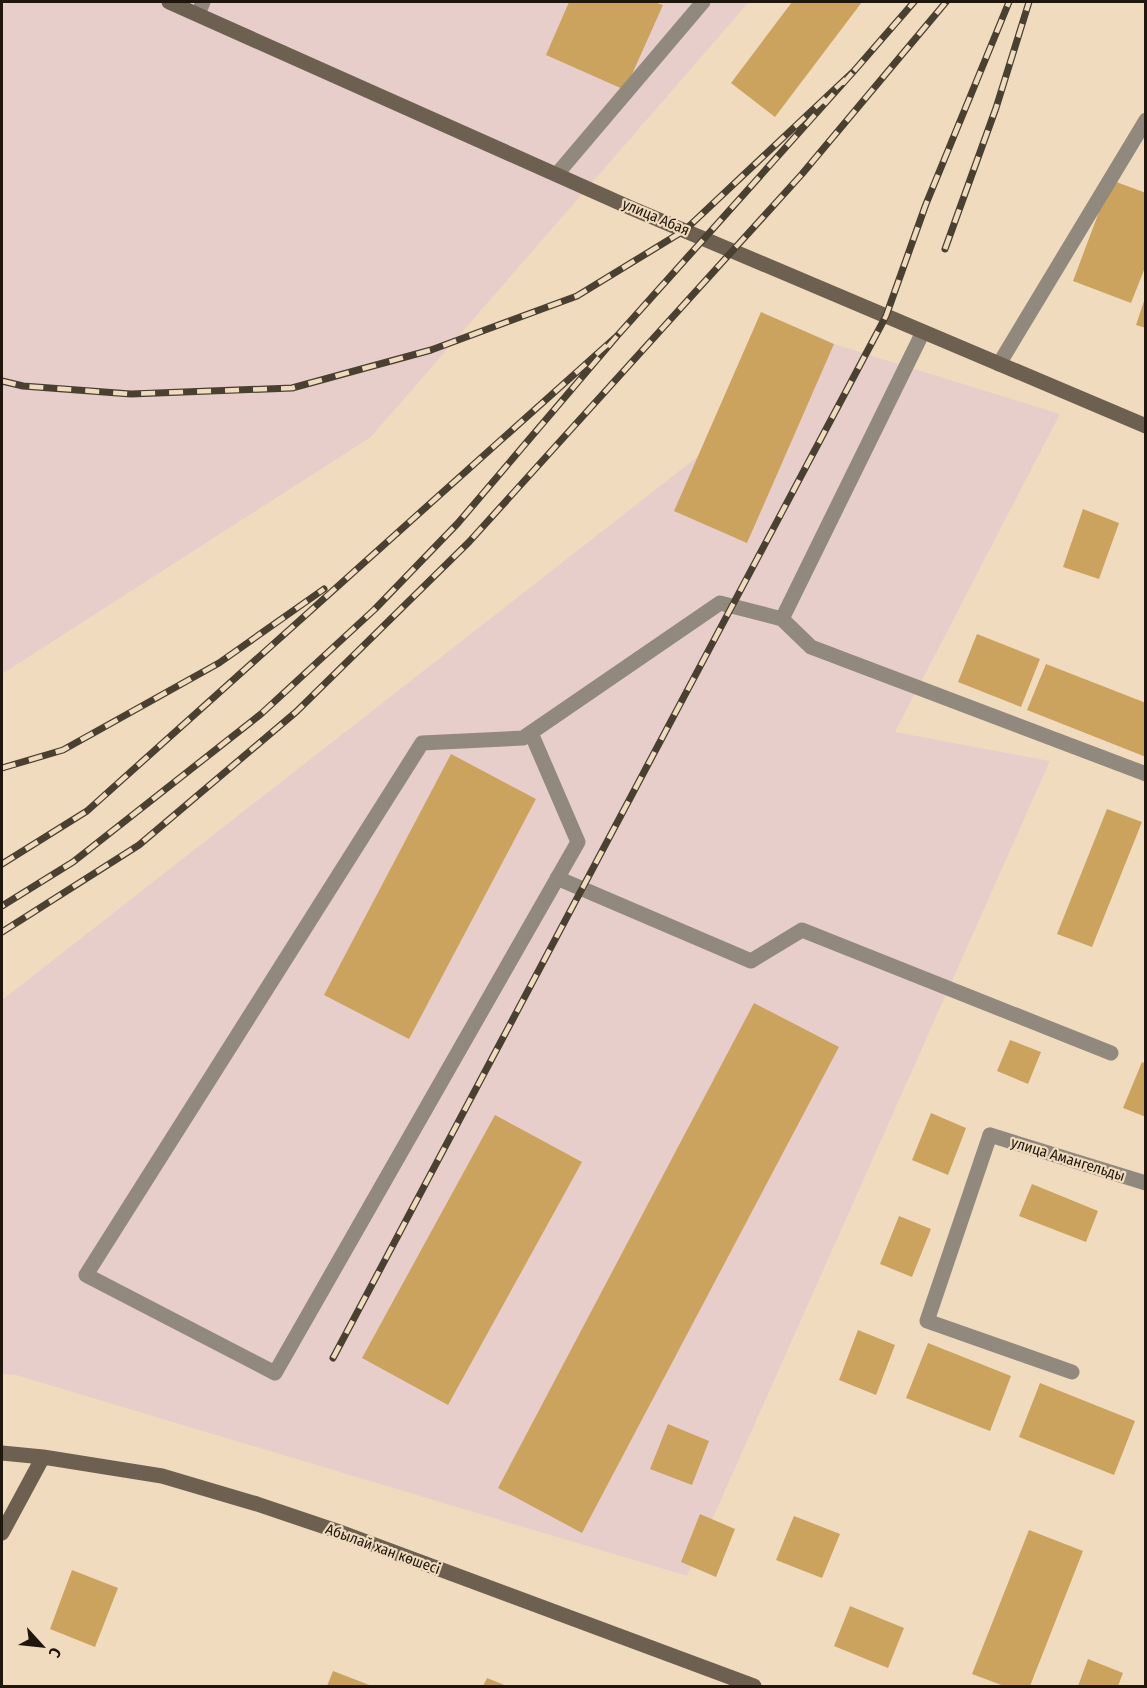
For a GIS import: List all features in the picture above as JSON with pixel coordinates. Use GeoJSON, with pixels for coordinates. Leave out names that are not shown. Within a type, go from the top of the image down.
{"type":"FeatureCollection","features":[{"type":"Feature","properties":{"kind":"street","name":"улица Абая"},"geometry":{"type":"LineString","coordinates":[[169,2],[201,8],[557,174],[1146,426]]}},
{"type":"Feature","properties":{"kind":"street"},"geometry":{"type":"LineString","coordinates":[[557,174],[703,2]]}},
{"type":"Feature","properties":{"kind":"street"},"geometry":{"type":"LineString","coordinates":[[999,364],[1146,120]]}},
{"type":"Feature","properties":{"kind":"street"},"geometry":{"type":"LineString","coordinates":[[782,619],[923,332]]}},
{"type":"Feature","properties":{"kind":"street"},"geometry":{"type":"LineString","coordinates":[[531,733],[578,842],[275,1373],[86,1275],[422,742],[523,738],[720,603],[782,619],[811,647],[1146,774]]}},
{"type":"Feature","properties":{"kind":"street"},"geometry":{"type":"LineString","coordinates":[[557,878],[751,961],[802,930],[1112,1053]]}},
{"type":"Feature","properties":{"kind":"street","name":"улица Амангельды"},"geometry":{"type":"LineString","coordinates":[[1072,1372],[927,1321],[990,1135],[1146,1183]]}},
{"type":"Feature","properties":{"kind":"street","name":"Абылай хан көшесі"},"geometry":{"type":"LineString","coordinates":[[2,1453],[43,1457],[162,1476],[257,1504],[337,1531],[754,1686]]}},
{"type":"Feature","properties":{"kind":"street"},"geometry":{"type":"LineString","coordinates":[[2,1533],[43,1457]]}},
{"type":"Feature","properties":{"kind":"shaded area"},"geometry":{"type":"Polygon","coordinates":[[[2,2],[749,2],[371,437],[2,674],[2,2]]]}},
{"type":"Feature","properties":{"kind":"shaded area"},"geometry":{"type":"Polygon","coordinates":[[[834,344],[1060,414],[895,732],[1050,761],[687,1576],[16,1375],[2,1374],[2,1000],[829,354],[834,344]]]}},
{"type":"Feature","properties":{"kind":"building"},"geometry":{"type":"Polygon","coordinates":[[[569,2],[654,2],[663,5],[625,90],[546,55],[569,2]]]}},
{"type":"Feature","properties":{"kind":"building"},"geometry":{"type":"Polygon","coordinates":[[[792,2],[862,2],[775,117],[731,83],[792,2]]]}},
{"type":"Feature","properties":{"kind":"building"},"geometry":{"type":"Polygon","coordinates":[[[1111,180],[1146,193],[1146,265],[1131,303],[1073,281],[1111,180]]]}},
{"type":"Feature","properties":{"kind":"building"},"geometry":{"type":"Polygon","coordinates":[[[1146,298],[1146,328],[1136,325],[1146,298]]]}},
{"type":"Feature","properties":{"kind":"building"},"geometry":{"type":"Polygon","coordinates":[[[761,312],[834,344],[747,543],[674,511],[761,312]]]}},
{"type":"Feature","properties":{"kind":"building"},"geometry":{"type":"Polygon","coordinates":[[[1083,509],[1119,523],[1099,579],[1063,567],[1083,509]]]}},
{"type":"Feature","properties":{"kind":"building"},"geometry":{"type":"Polygon","coordinates":[[[977,634],[1040,659],[1021,707],[958,682],[977,634]]]}},
{"type":"Feature","properties":{"kind":"building"},"geometry":{"type":"Polygon","coordinates":[[[1046,664],[1146,703],[1146,757],[1027,710],[1046,664]]]}},
{"type":"Feature","properties":{"kind":"building"},"geometry":{"type":"Polygon","coordinates":[[[451,754],[536,799],[409,1039],[324,995],[451,754]]]}},
{"type":"Feature","properties":{"kind":"building"},"geometry":{"type":"Polygon","coordinates":[[[1107,809],[1142,822],[1092,947],[1057,934],[1107,809]]]}},
{"type":"Feature","properties":{"kind":"building"},"geometry":{"type":"Polygon","coordinates":[[[754,1003],[839,1047],[582,1533],[498,1488],[754,1003]]]}},
{"type":"Feature","properties":{"kind":"building"},"geometry":{"type":"Polygon","coordinates":[[[1010,1040],[1041,1052],[1028,1084],[997,1071],[1010,1040]]]}},
{"type":"Feature","properties":{"kind":"building"},"geometry":{"type":"Polygon","coordinates":[[[1142,1062],[1146,1064],[1146,1117],[1123,1108],[1142,1062]]]}},
{"type":"Feature","properties":{"kind":"building"},"geometry":{"type":"Polygon","coordinates":[[[931,1113],[966,1128],[948,1175],[912,1160],[931,1113]]]}},
{"type":"Feature","properties":{"kind":"building"},"geometry":{"type":"Polygon","coordinates":[[[495,1115],[582,1162],[448,1405],[362,1358],[495,1115]]]}},
{"type":"Feature","properties":{"kind":"building"},"geometry":{"type":"Polygon","coordinates":[[[1032,1184],[1098,1211],[1086,1242],[1019,1216],[1032,1184]]]}},
{"type":"Feature","properties":{"kind":"building"},"geometry":{"type":"Polygon","coordinates":[[[899,1216],[931,1229],[912,1277],[880,1264],[899,1216]]]}},
{"type":"Feature","properties":{"kind":"building"},"geometry":{"type":"Polygon","coordinates":[[[858,1330],[895,1345],[876,1395],[839,1380],[858,1330]]]}},
{"type":"Feature","properties":{"kind":"building"},"geometry":{"type":"Polygon","coordinates":[[[928,1343],[1011,1376],[990,1431],[906,1398],[928,1343]]]}},
{"type":"Feature","properties":{"kind":"building"},"geometry":{"type":"Polygon","coordinates":[[[1040,1383],[1135,1421],[1114,1475],[1019,1437],[1040,1383]]]}},
{"type":"Feature","properties":{"kind":"building"},"geometry":{"type":"Polygon","coordinates":[[[668,1424],[709,1441],[692,1485],[650,1469],[668,1424]]]}},
{"type":"Feature","properties":{"kind":"building"},"geometry":{"type":"Polygon","coordinates":[[[700,1514],[735,1529],[716,1577],[681,1562],[700,1514]]]}},
{"type":"Feature","properties":{"kind":"building"},"geometry":{"type":"Polygon","coordinates":[[[794,1516],[840,1534],[822,1578],[776,1560],[794,1516]]]}},
{"type":"Feature","properties":{"kind":"building"},"geometry":{"type":"Polygon","coordinates":[[[1029,1530],[1083,1551],[1030,1686],[1004,1686],[972,1674],[1029,1530]]]}},
{"type":"Feature","properties":{"kind":"building"},"geometry":{"type":"Polygon","coordinates":[[[72,1570],[118,1588],[95,1647],[50,1629],[72,1570]]]}},
{"type":"Feature","properties":{"kind":"building"},"geometry":{"type":"Polygon","coordinates":[[[850,1606],[904,1628],[888,1668],[834,1646],[850,1606]]]}},
{"type":"Feature","properties":{"kind":"building"},"geometry":{"type":"Polygon","coordinates":[[[1088,1659],[1123,1673],[1118,1686],[1078,1686],[1088,1659]]]}},
{"type":"Feature","properties":{"kind":"building"},"geometry":{"type":"Polygon","coordinates":[[[333,1671],[372,1686],[327,1686],[333,1671]]]}},
{"type":"Feature","properties":{"kind":"building"},"geometry":{"type":"Polygon","coordinates":[[[487,1678],[507,1686],[483,1686],[487,1678]]]}},
{"type":"Feature","properties":{"kind":"railway"},"geometry":{"type":"LineString","coordinates":[[854,71],[914,2]]}},
{"type":"Feature","properties":{"kind":"railway"},"geometry":{"type":"LineString","coordinates":[[2,932],[139,845],[296,712],[469,542],[802,174],[946,2]]}},
{"type":"Feature","properties":{"kind":"railway"},"geometry":{"type":"LineString","coordinates":[[333,1358],[886,316],[926,204],[1009,2]]}},
{"type":"Feature","properties":{"kind":"railway"},"geometry":{"type":"LineString","coordinates":[[945,249],[996,108],[1029,2]]}},
{"type":"Feature","properties":{"kind":"railway"},"geometry":{"type":"LineString","coordinates":[[2,381],[23,386],[131,394],[292,388],[431,350],[577,296],[685,230],[854,71],[617,336]]}},
{"type":"Feature","properties":{"kind":"railway"},"geometry":{"type":"LineString","coordinates":[[2,864],[87,811],[617,336],[458,523],[375,609],[261,714],[73,862],[2,906]]}},
{"type":"Feature","properties":{"kind":"railway"},"geometry":{"type":"LineString","coordinates":[[2,768],[63,750],[219,663],[324,589]]}}]}
